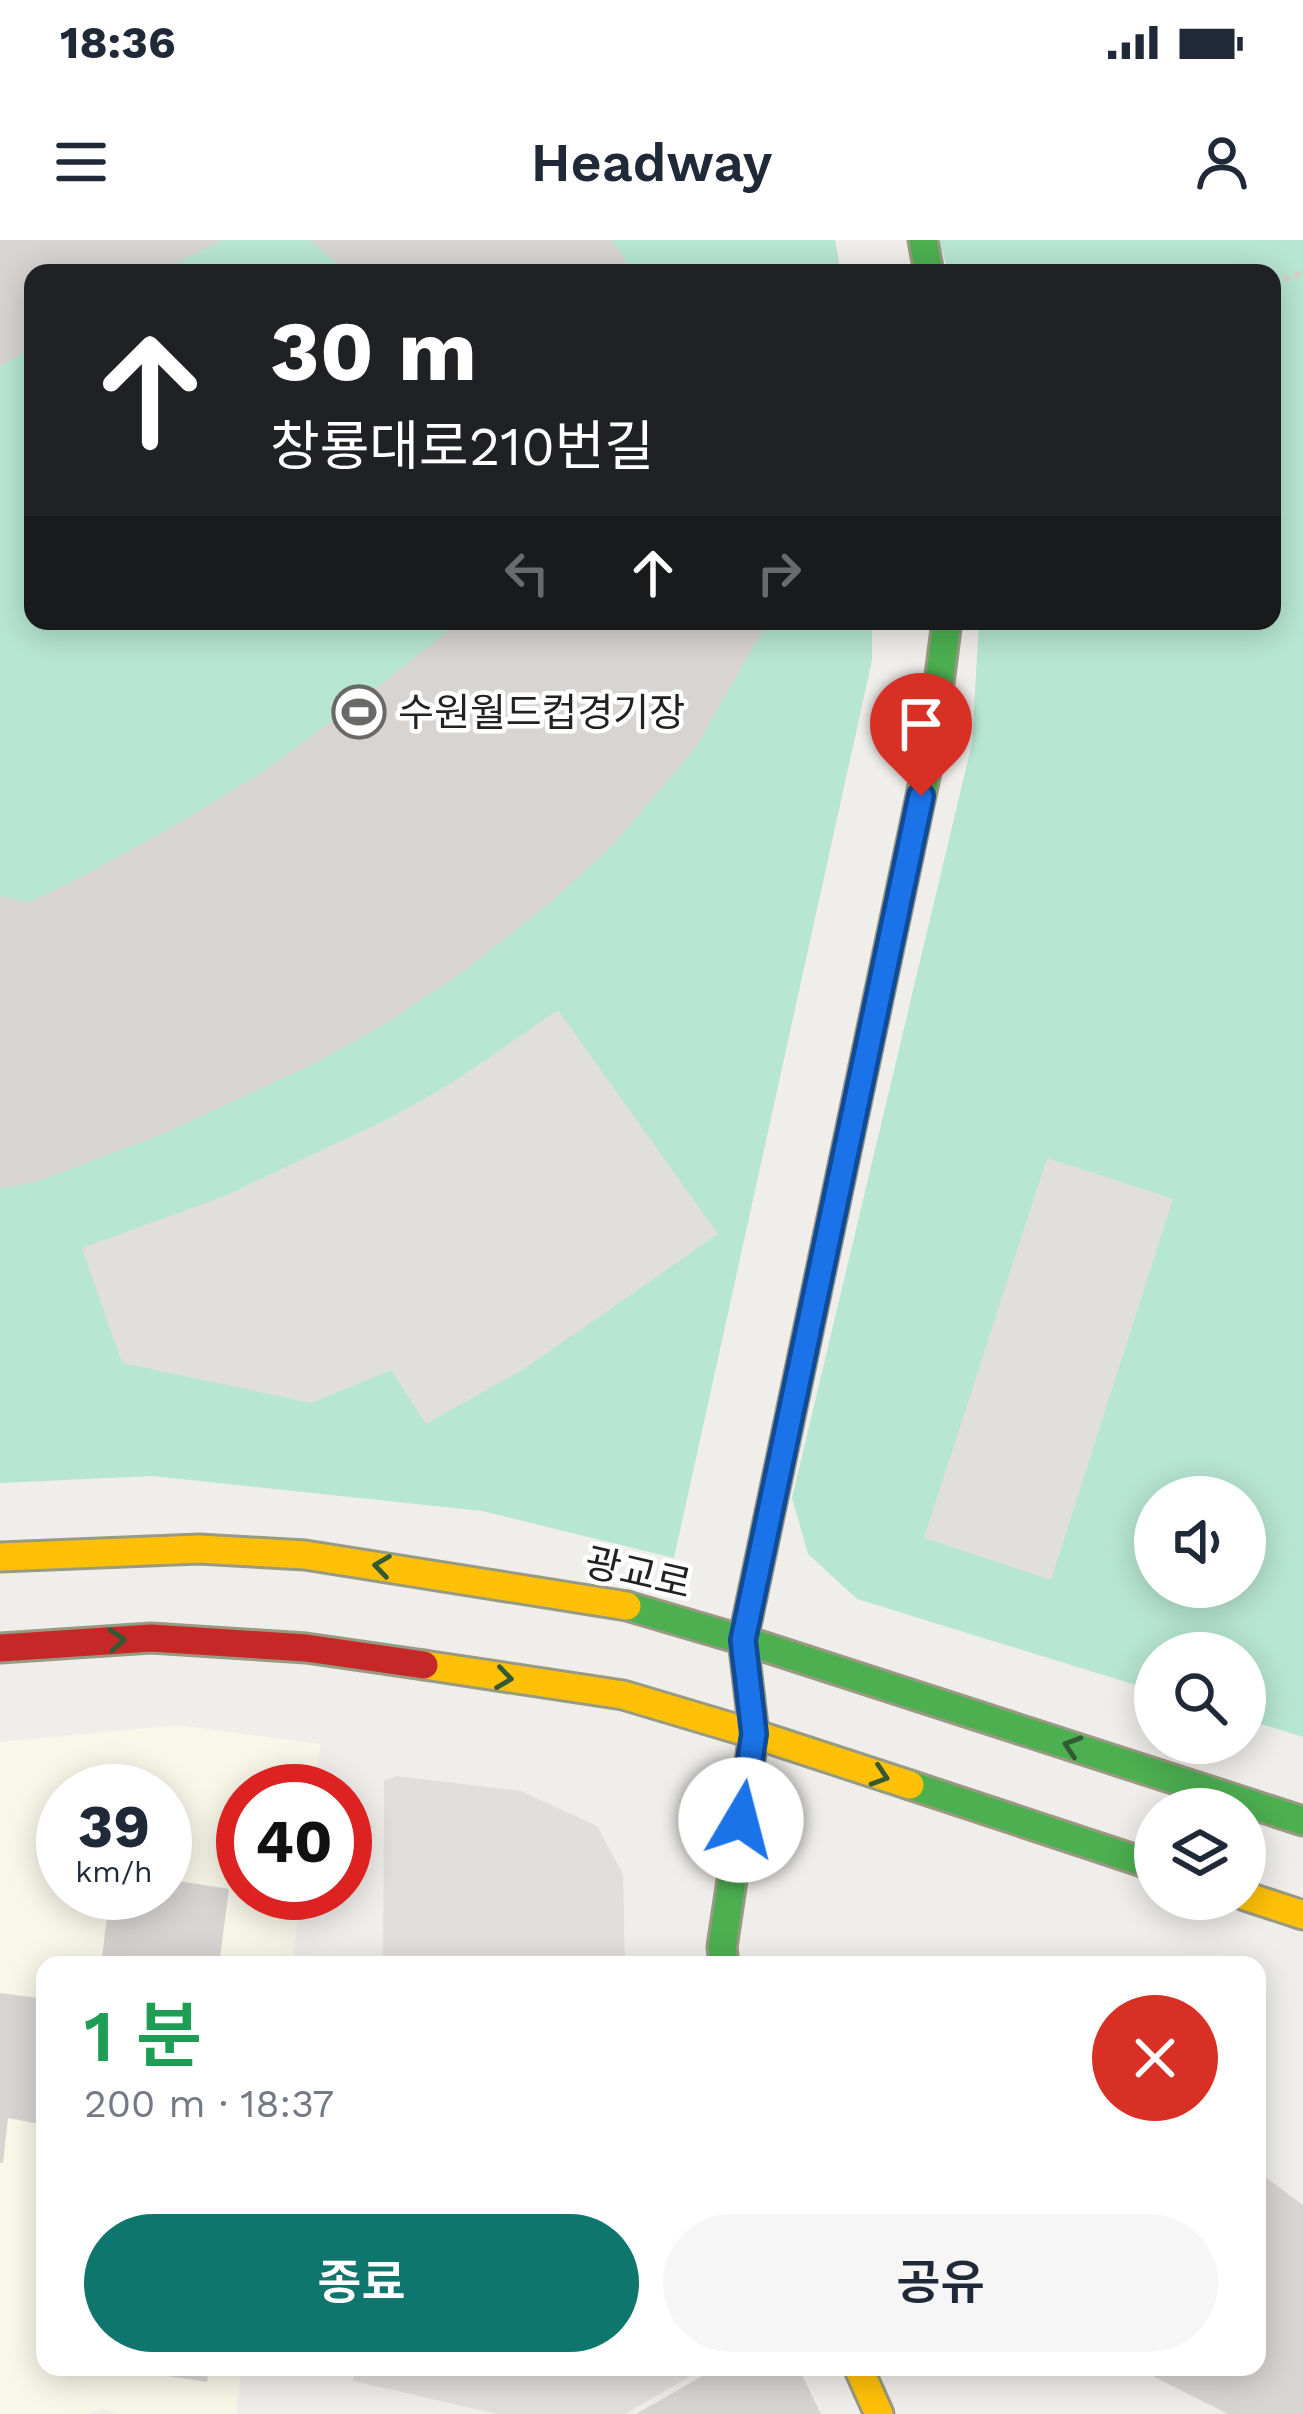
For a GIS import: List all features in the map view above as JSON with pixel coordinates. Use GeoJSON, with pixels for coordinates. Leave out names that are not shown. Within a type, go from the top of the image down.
{"type":"FeatureCollection","features":[{"type":"Feature","properties":{"kind":"main road"},"geometry":{"type":"LineString","coordinates":[[723,1956],[754,1734],[743,1640],[926,774],[946,630]]}},
{"type":"Feature","properties":{"kind":"main road","name":"광교로"},"geometry":{"type":"LineString","coordinates":[[0,1557],[199,1549],[305,1555],[624,1605],[1303,1821]]}},
{"type":"Feature","properties":{"kind":"main road"},"geometry":{"type":"LineString","coordinates":[[0,1648],[152,1638],[306,1648],[623,1696],[754,1734],[1134,1859]]}},
{"type":"Feature","properties":{"kind":"main road"},"geometry":{"type":"LineString","coordinates":[[1266,1903],[1303,1915]]}},
{"type":"Feature","properties":{"kind":"main road"},"geometry":{"type":"LineString","coordinates":[[861,2376],[879,2414]]}},
{"type":"Feature","properties":{"kind":"shaded area"},"geometry":{"type":"Polygon","coordinates":[[[558,1010],[718,1234],[524,1369],[426,1424],[391,1370],[311,1403],[122,1363],[82,1248],[222,1197],[390,1118],[453,1082],[558,1010]]]}},
{"type":"Feature","properties":{"kind":"shaded area"},"geometry":{"type":"Polygon","coordinates":[[[1047,1158],[1173,1199],[1051,1580],[924,1538],[1047,1158]]]}},
{"type":"Feature","properties":{"kind":"shaded area"},"geometry":{"type":"Polygon","coordinates":[[[178,1725],[320,1744],[317,1764],[216,1764],[216,1920],[298,1920],[293,1956],[36,1956],[36,2376],[241,2376],[236,2414],[118,2414],[102,2409],[86,2414],[0,2414],[0,1742],[178,1725]]]}},
{"type":"Feature","properties":{"kind":"shaded area"},"geometry":{"type":"Polygon","coordinates":[[[397,1776],[521,1791],[597,1826],[623,1874],[625,1956],[383,1956],[384,1781],[397,1776]]]}},
{"type":"Feature","properties":{"kind":"shaded area"},"geometry":{"type":"Polygon","coordinates":[[[354,2376],[690,2376],[625,2414],[498,2414],[353,2381],[354,2376]]]}},
{"type":"Feature","properties":{"kind":"green space"},"geometry":{"type":"Polygon","coordinates":[[[0,240],[835,240],[839,264],[24,264],[24,630],[872,630],[872,660],[674,1558],[482,1511],[152,1476],[0,1483],[0,240]]]}},
{"type":"Feature","properties":{"kind":"green space"},"geometry":{"type":"Polygon","coordinates":[[[940,240],[1303,240],[1303,1737],[1266,1726],[1266,1632],[1134,1632],[1134,1685],[857,1599],[808,1554],[792,1498],[972,743],[978,630],[1281,630],[1281,264],[946,264],[940,240]]]}},
{"type":"Feature","properties":{"kind":"building"},"geometry":{"type":"Polygon","coordinates":[[[0,240],[223,240],[174,264],[24,264],[24,352],[0,367],[0,240]]]}},
{"type":"Feature","properties":{"kind":"building"},"geometry":{"type":"Polygon","coordinates":[[[310,240],[612,240],[627,264],[338,264],[310,240]]]}},
{"type":"Feature","properties":{"kind":"building","name":"수원월드컵경기장"},"geometry":{"type":"Polygon","coordinates":[[[450,630],[763,630],[696,747],[613,845],[463,972],[316,1063],[165,1133],[36,1182],[0,1188],[0,896],[29,902],[167,830],[261,773],[450,630]]]}},
{"type":"Feature","properties":{"kind":"building"},"geometry":{"type":"Polygon","coordinates":[[[192,1883],[216,1887],[216,1920],[225,1920],[220,1956],[102,1956],[107,1920],[192,1920],[192,1883]]]}},
{"type":"Feature","properties":{"kind":"building"},"geometry":{"type":"Polygon","coordinates":[[[0,1993],[36,1998],[36,2123],[8,2118],[0,2163],[0,1993]]]}},
{"type":"Feature","properties":{"kind":"building"},"geometry":{"type":"Polygon","coordinates":[[[1266,2178],[1303,2205],[1303,2414],[1228,2414],[1153,2376],[1266,2376],[1266,2178]]]}},
{"type":"Feature","properties":{"kind":"building"},"geometry":{"type":"Polygon","coordinates":[[[168,2376],[208,2376],[207,2382],[168,2376]]]}},
{"type":"Feature","properties":{"kind":"building"},"geometry":{"type":"Polygon","coordinates":[[[702,2376],[802,2376],[821,2414],[636,2414],[702,2376]]]}},
{"type":"Feature","properties":{"kind":"traffic: fast"},"geometry":{"type":"LineString","coordinates":[[923,240],[927,264]]}},
{"type":"Feature","properties":{"kind":"traffic: fast"},"geometry":{"type":"LineString","coordinates":[[723,1956],[754,1734],[743,1640],[930,753],[946,630]]}},
{"type":"Feature","properties":{"kind":"traffic: fast"},"geometry":{"type":"LineString","coordinates":[[627,1606],[1303,1821]]}},
{"type":"Feature","properties":{"kind":"traffic: fast"},"geometry":{"type":"LineString","coordinates":[[910,1785],[1134,1859]]}},
{"type":"Feature","properties":{"kind":"traffic: slow"},"geometry":{"type":"LineString","coordinates":[[0,1557],[199,1549],[305,1555],[627,1606]]}},
{"type":"Feature","properties":{"kind":"traffic: slow"},"geometry":{"type":"LineString","coordinates":[[424,1665],[623,1695],[910,1785]]}},
{"type":"Feature","properties":{"kind":"traffic: slow"},"geometry":{"type":"LineString","coordinates":[[1266,1903],[1303,1915]]}},
{"type":"Feature","properties":{"kind":"traffic: slow"},"geometry":{"type":"LineString","coordinates":[[862,2376],[879,2414]]}},
{"type":"Feature","properties":{"kind":"traffic: jam"},"geometry":{"type":"LineString","coordinates":[[0,1648],[151,1638],[306,1648],[424,1665]]}},
{"type":"Feature","properties":{"kind":"place","name":"수원월드컵경기장"},"geometry":{"type":"Point","coordinates":[359,712]}},
{"type":"Feature","properties":{"kind":"route"},"geometry":{"type":"LineString","coordinates":[[741,1820],[754,1734],[743,1640],[921,796]]}}]}
